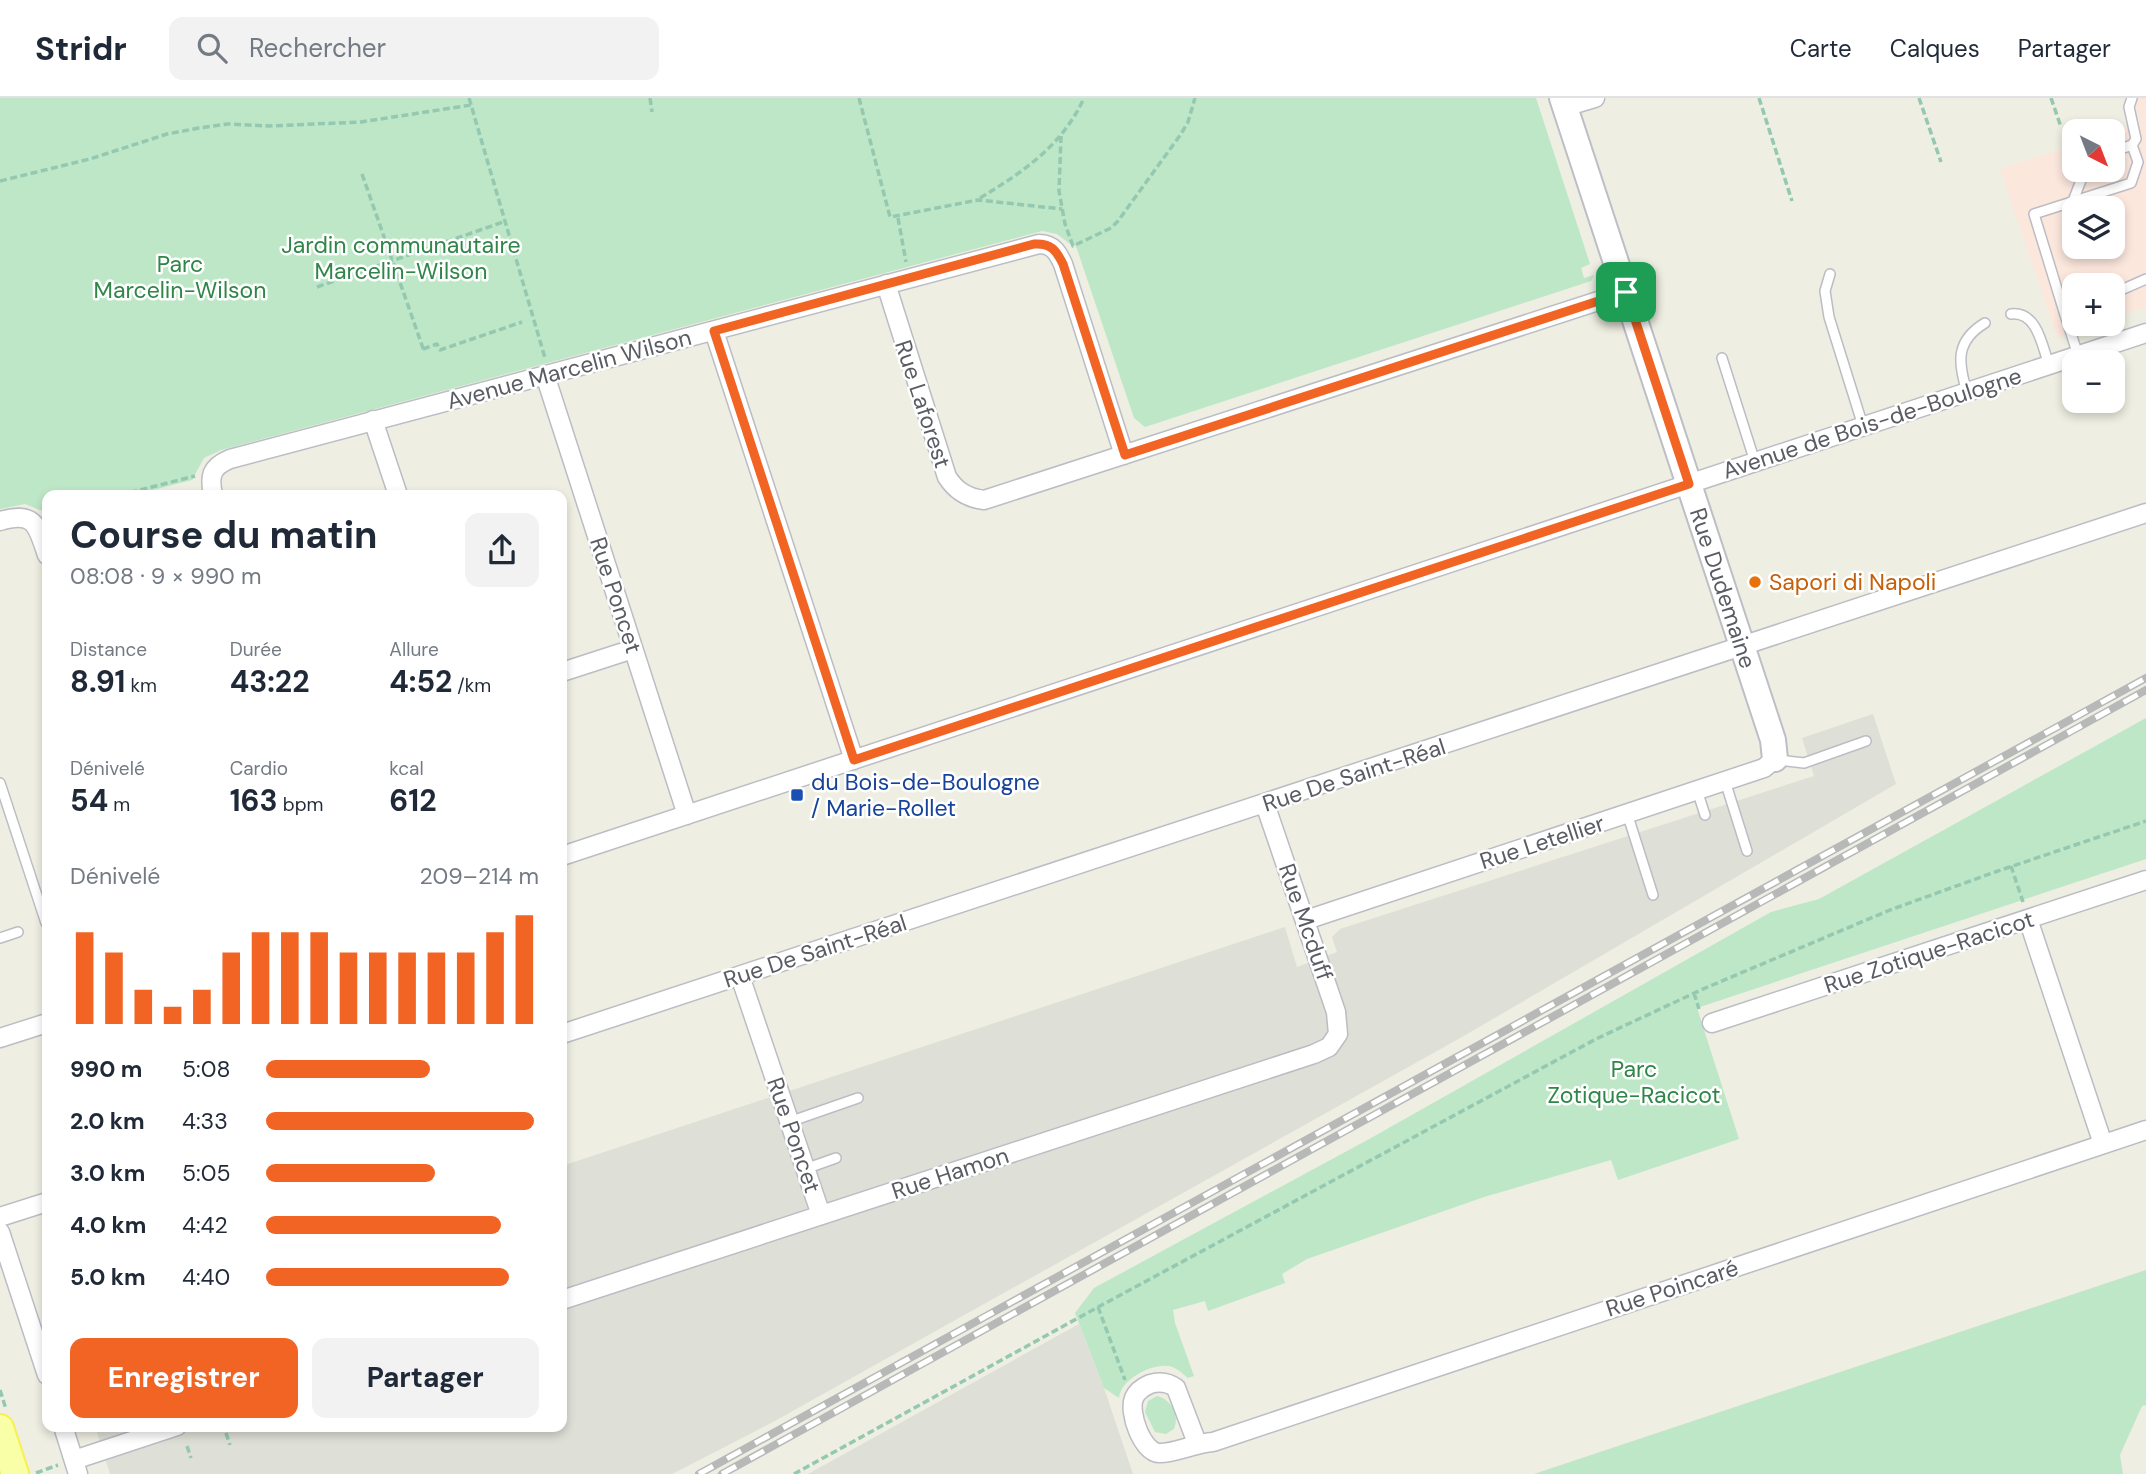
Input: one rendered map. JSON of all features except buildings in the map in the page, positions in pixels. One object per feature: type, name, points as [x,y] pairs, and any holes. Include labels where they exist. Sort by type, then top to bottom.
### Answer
[{"type":"main road","points":[[0,1428],[15,1474]]},
{"type":"street","points":[[1564,103],[1595,98]]},
{"type":"street","name":"Rue Dudemaine","points":[[1564,103],[1775,746],[1775,759]]},
{"type":"street","name":"Avenue Marcelin Wilson","points":[[205,484],[215,467],[225,461],[545,369],[714,331],[1034,244],[1048,245],[1057,253],[1125,455]]},
{"type":"street","name":"Rue Laforest","points":[[886,284],[944,471],[960,492],[971,498],[990,499],[1626,292]]},
{"type":"street","points":[[714,331],[854,760]]},
{"type":"street","name":"Avenue de Bois-de-Boulogne","points":[[2093,350],[2146,333]]},
{"type":"street","name":"Avenue de Bois-de-Boulogne","points":[[567,854],[2062,361]]},
{"type":"street","name":"Rue Poncet","points":[[545,369],[687,815]]},
{"type":"street","points":[[373,420],[396,490]]},
{"type":"street","name":"Rue De Saint-Réal","points":[[567,1032],[2146,513]]},
{"type":"street","points":[[0,521],[23,517],[31,520],[42,542]]},
{"type":"street","points":[[567,670],[633,649]]},
{"type":"street","name":"Rue Letellier","points":[[1306,920],[1764,768],[1775,759]]},
{"type":"street","name":"Rue Mcduff","points":[[1265,804],[1336,1012],[1338,1029],[1335,1040]]},
{"type":"street","name":"Rue Zotique-Racicot","points":[[1712,1023],[2025,911],[2146,880]]},
{"type":"street","points":[[2025,911],[2103,1144]]},
{"type":"street","name":"Rue Poncet","points":[[740,976],[821,1215]]},
{"type":"street","points":[[0,1038],[42,1025]]},
{"type":"street","name":"Rue Hamon","points":[[567,1298],[1314,1054],[1335,1040]]},
{"type":"street","name":"Rue Poincaré","points":[[1197,1443],[1226,1437],[2146,1130]]},
{"type":"street","points":[[0,1217],[42,1204]]},
{"type":"street","points":[[0,1232],[42,1341]]},
{"type":"street","points":[[65,1432],[76,1467],[162,1432]]},
{"type":"lane","points":[[2125,147],[2132,145],[2136,139],[2129,107],[2132,98]]},
{"type":"lane","points":[[2095,196],[2131,183],[2138,162],[2132,145]]},
{"type":"lane","points":[[2062,205],[2034,214],[2062,292]]},
{"type":"lane","points":[[1830,274],[1825,291],[1829,317],[1863,426]]},
{"type":"lane","points":[[2125,288],[2146,279]]},
{"type":"lane","points":[[2011,314],[2025,315],[2033,323],[2049,365]]},
{"type":"lane","points":[[1967,392],[1960,368],[1960,355],[1968,339],[1985,323]]},
{"type":"lane","points":[[1722,359],[1755,462]]},
{"type":"lane","points":[[1775,759],[1804,763],[1866,741]]},
{"type":"lane","points":[[1725,781],[1747,850]]},
{"type":"lane","points":[[0,783],[42,911]]},
{"type":"lane","points":[[1697,790],[1706,815]]},
{"type":"lane","points":[[1627,813],[1653,895]]},
{"type":"lane","points":[[0,938],[18,932]]},
{"type":"lane","points":[[789,1122],[858,1098]]},
{"type":"lane","points":[[805,1169],[836,1158]]},
{"type":"path","points":[[469,98],[545,369]]},
{"type":"path","points":[[650,98],[652,112]]},
{"type":"path","points":[[859,98],[888,215],[892,218],[978,200],[1062,209]]},
{"type":"path","points":[[978,200],[1022,173],[1061,136],[1084,98]]},
{"type":"path","points":[[1061,136],[1059,174],[1062,209],[1073,246],[1111,228],[1129,209],[1181,134],[1188,122],[1195,98]]},
{"type":"path","points":[[1759,98],[1792,201]]},
{"type":"path","points":[[1919,98],[1941,162]]},
{"type":"path","points":[[2051,98],[2061,127]]},
{"type":"path","points":[[0,181],[90,159],[167,134],[199,128],[228,124],[270,126],[361,122],[471,105]]},
{"type":"path","points":[[362,174],[393,261],[398,283],[424,350],[438,344],[440,350],[522,322]]},
{"type":"path","points":[[898,217],[906,267]]},
{"type":"path","points":[[317,287],[504,222]]},
{"type":"path","points":[[159,490],[205,484]]},
{"type":"path","points":[[794,1474],[1565,1055],[1694,993],[1882,914],[2011,866],[2146,821]]},
{"type":"path","points":[[2011,866],[2025,911]]},
{"type":"path","points":[[1694,993],[1699,1009]]},
{"type":"path","points":[[1098,1307],[1126,1384]]},
{"type":"path","points":[[226,1433],[230,1445]]},
{"type":"path","points":[[187,1446],[191,1458]]},
{"type":"path","points":[[32,1474],[56,1466]]},
{"type":"shaded area","points":[[2132,98],[2146,98],[2146,307],[2125,314],[2125,273],[2062,273],[2063,336],[2057,338],[2000,169],[2062,149],[2062,182],[2125,182],[2125,127],[2140,122]]},
{"type":"shaded area","points":[[1873,714],[1896,784],[1462,1037],[773,1422],[672,1474],[110,1474],[97,1432],[567,1432],[567,1164],[1285,927],[1297,967],[1337,952],[1332,937],[1340,929],[1814,776],[1802,738]]},
{"type":"shaded area","points":[[1079,1324],[1133,1474],[808,1474]]},
{"type":"green space","name":"Parc Marcelin-Wilson","points":[[0,98],[1536,98],[1590,264],[1581,268],[1584,278],[1594,275],[1591,281],[1145,427],[1134,418],[1077,249],[1073,242],[1070,244],[1057,234],[1042,231],[221,450],[204,458],[192,480],[153,490],[42,490],[42,511],[25,504],[0,509]]},
{"type":"green space","name":"Parc Zotique-Racicot","points":[[2146,718],[2146,859],[1697,1008],[1739,1139],[1618,1180],[1611,1160],[1484,1197],[1307,1259],[1282,1274],[1285,1283],[1208,1311],[1205,1301],[1173,1310],[1194,1376],[1188,1378],[1168,1366],[1153,1367],[1131,1379],[1119,1398],[1104,1388],[1075,1313],[1094,1288],[1371,1138],[1771,912],[1819,899]]},
{"type":"green space","points":[[2146,1270],[2146,1405],[2142,1406],[2120,1455],[2123,1474],[1534,1474]]},
{"type":"green space","points":[[1157,1396],[1166,1400],[1175,1413],[1174,1429],[1166,1434],[1155,1432],[1145,1412],[1148,1401]]},
{"type":"railway","points":[[699,1474],[2146,678]]},
{"type":"railway","points":[[722,1474],[2146,690]]},
{"type":"place","name":"Sapori di Napoli","points":[[1755,582]]},
{"type":"place","name":"du Bois-de-Boulogne / Marie-Rollet","points":[[797,795]]},
{"type":"route","points":[[1034,244],[1048,245],[1055,250],[1063,264],[1125,455],[1626,292],[1689,484],[854,760],[714,331],[1034,244]]},
{"type":"park label","name":"Jardin communautaire Marcelin-Wilson","points":[[401,258]]}]
